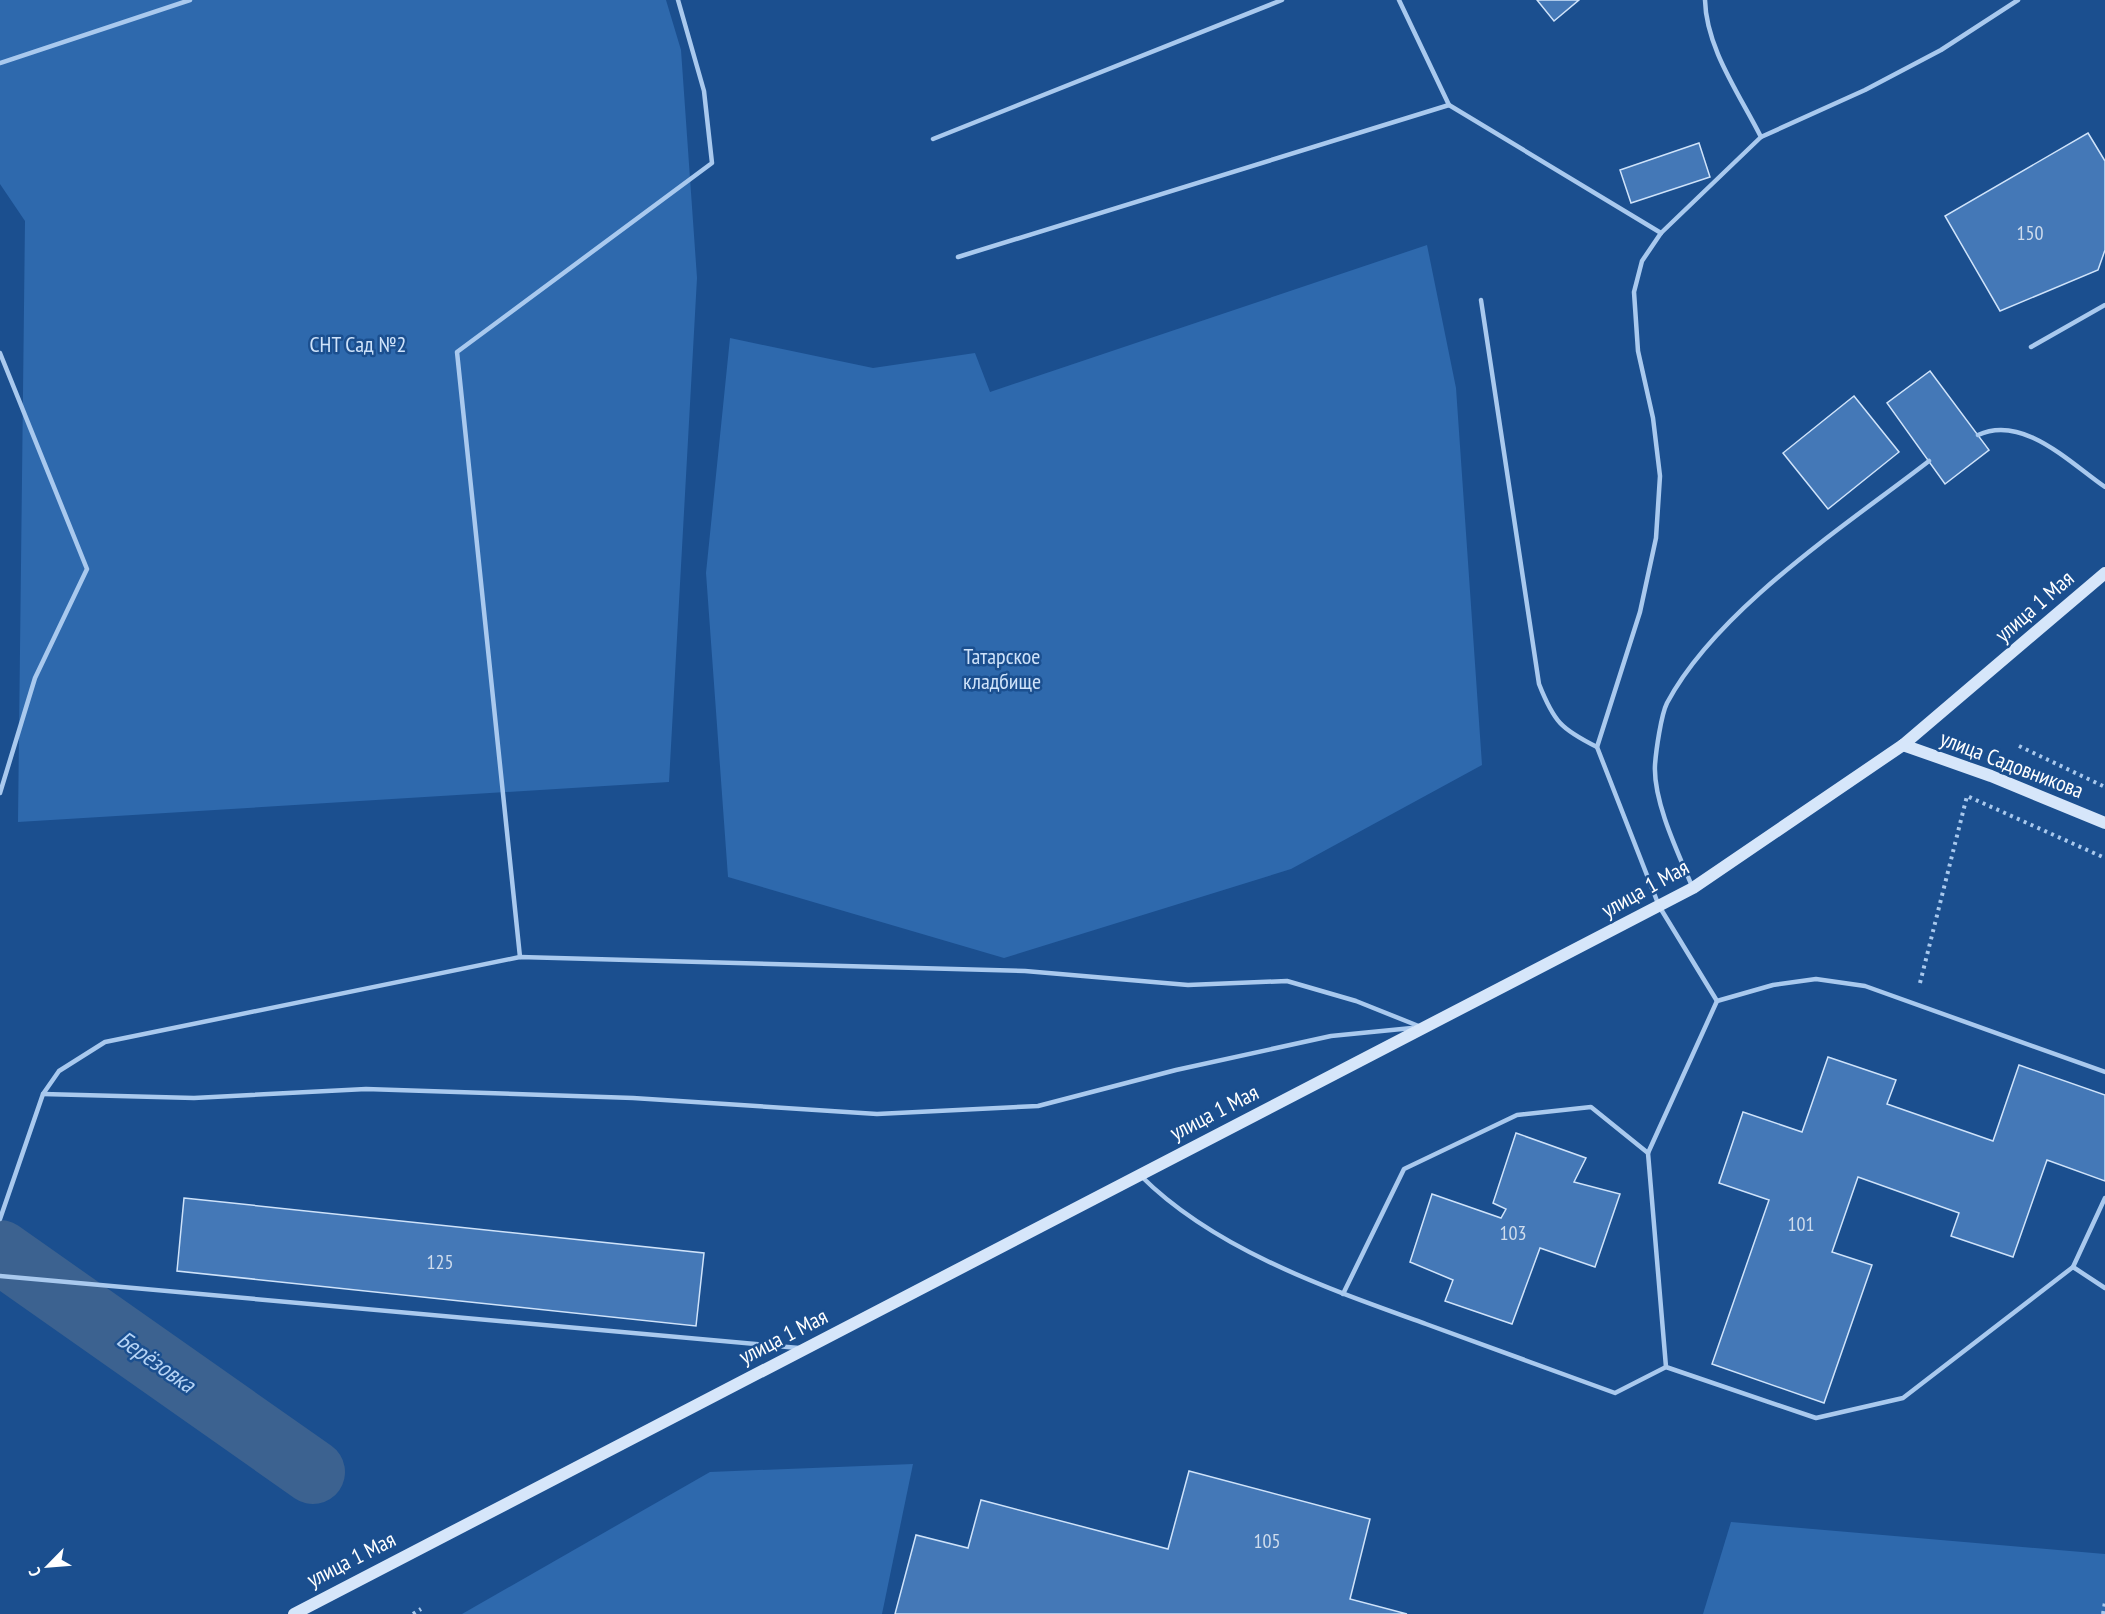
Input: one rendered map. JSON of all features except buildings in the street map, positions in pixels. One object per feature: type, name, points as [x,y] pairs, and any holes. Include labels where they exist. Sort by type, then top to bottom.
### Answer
[{"type":"main road","name":"улица 1 Мая","points":[[294,1614],[1421,1027],[1693,888],[1903,746],[2105,573]]},
{"type":"main road","name":"улица Садовникова","points":[[1903,746],[1990,776],[2105,823]]},
{"type":"lane","points":[[0,63],[190,0]]},
{"type":"lane","points":[[520,957],[457,352],[712,163],[704,91],[678,0]]},
{"type":"lane","points":[[933,138],[1282,0]]},
{"type":"lane","points":[[1399,0],[1449,105],[1661,233]]},
{"type":"lane","points":[[1705,0],[1714,44],[1761,137]]},
{"type":"lane","points":[[1717,1001],[1659,906],[1597,747],[1640,612],[1656,538],[1660,476],[1653,417],[1638,351],[1634,292],[1642,261],[1661,233],[1761,137],[1941,50],[2018,0]]},
{"type":"lane","points":[[958,257],[1449,105]]},
{"type":"lane","points":[[1481,300],[1539,684],[1550,713],[1568,732],[1597,747]]},
{"type":"lane","points":[[2031,347],[2105,305]]},
{"type":"lane","points":[[0,353],[87,569],[35,678],[0,792]]},
{"type":"lane","points":[[1978,435],[2008,428],[2028,433],[2105,487]]},
{"type":"lane","points":[[1693,888],[1665,824],[1655,767],[1666,705],[1700,653],[1772,583],[1929,461]]},
{"type":"lane","points":[[0,1219],[33,1115],[43,1094],[59,1071],[105,1042],[520,957],[1025,971],[1188,985],[1287,981],[1356,1001],[1421,1027]]},
{"type":"lane","points":[[1666,1367],[1648,1153],[1717,1001],[1773,985],[1816,979],[1865,986],[2105,1072]]},
{"type":"lane","points":[[43,1094],[194,1098],[366,1089],[633,1098],[878,1114],[1038,1106],[1176,1070],[1331,1036],[1421,1027]]},
{"type":"lane","points":[[1343,1294],[1404,1169],[1517,1115],[1592,1107],[1648,1153]]},
{"type":"lane","points":[[1140,1174],[1165,1199],[1230,1242],[1343,1294],[1615,1393],[1666,1367],[1816,1418],[1903,1398],[2073,1267],[2105,1198]]},
{"type":"lane","points":[[2073,1267],[2105,1288]]},
{"type":"lane","points":[[0,1275],[805,1349]]},
{"type":"path","points":[[2019,746],[2105,787]]},
{"type":"path","points":[[1915,1004],[1967,796],[2105,858]]},
{"type":"path","points":[[2103,1614],[2105,1602]]},
{"type":"path","points":[[413,1614],[421,1610]]},
{"type":"green space","name":"СНТ Сад №2","points":[[0,0],[666,0],[681,50],[697,278],[669,782],[18,822],[25,221],[0,184]]},
{"type":"green space","name":"Татарское кладбище","points":[[1427,245],[1456,388],[1482,765],[1291,869],[1004,958],[728,877],[706,573],[730,338],[873,368],[975,353],[990,392]]},
{"type":"green space","points":[[913,1464],[882,1614],[462,1614],[710,1472]]},
{"type":"green space","points":[[1731,1522],[2105,1554],[2105,1614],[1703,1614]]},
{"type":"waterway","name":"Берёзовка","points":[[0,1252],[313,1472]]}]
